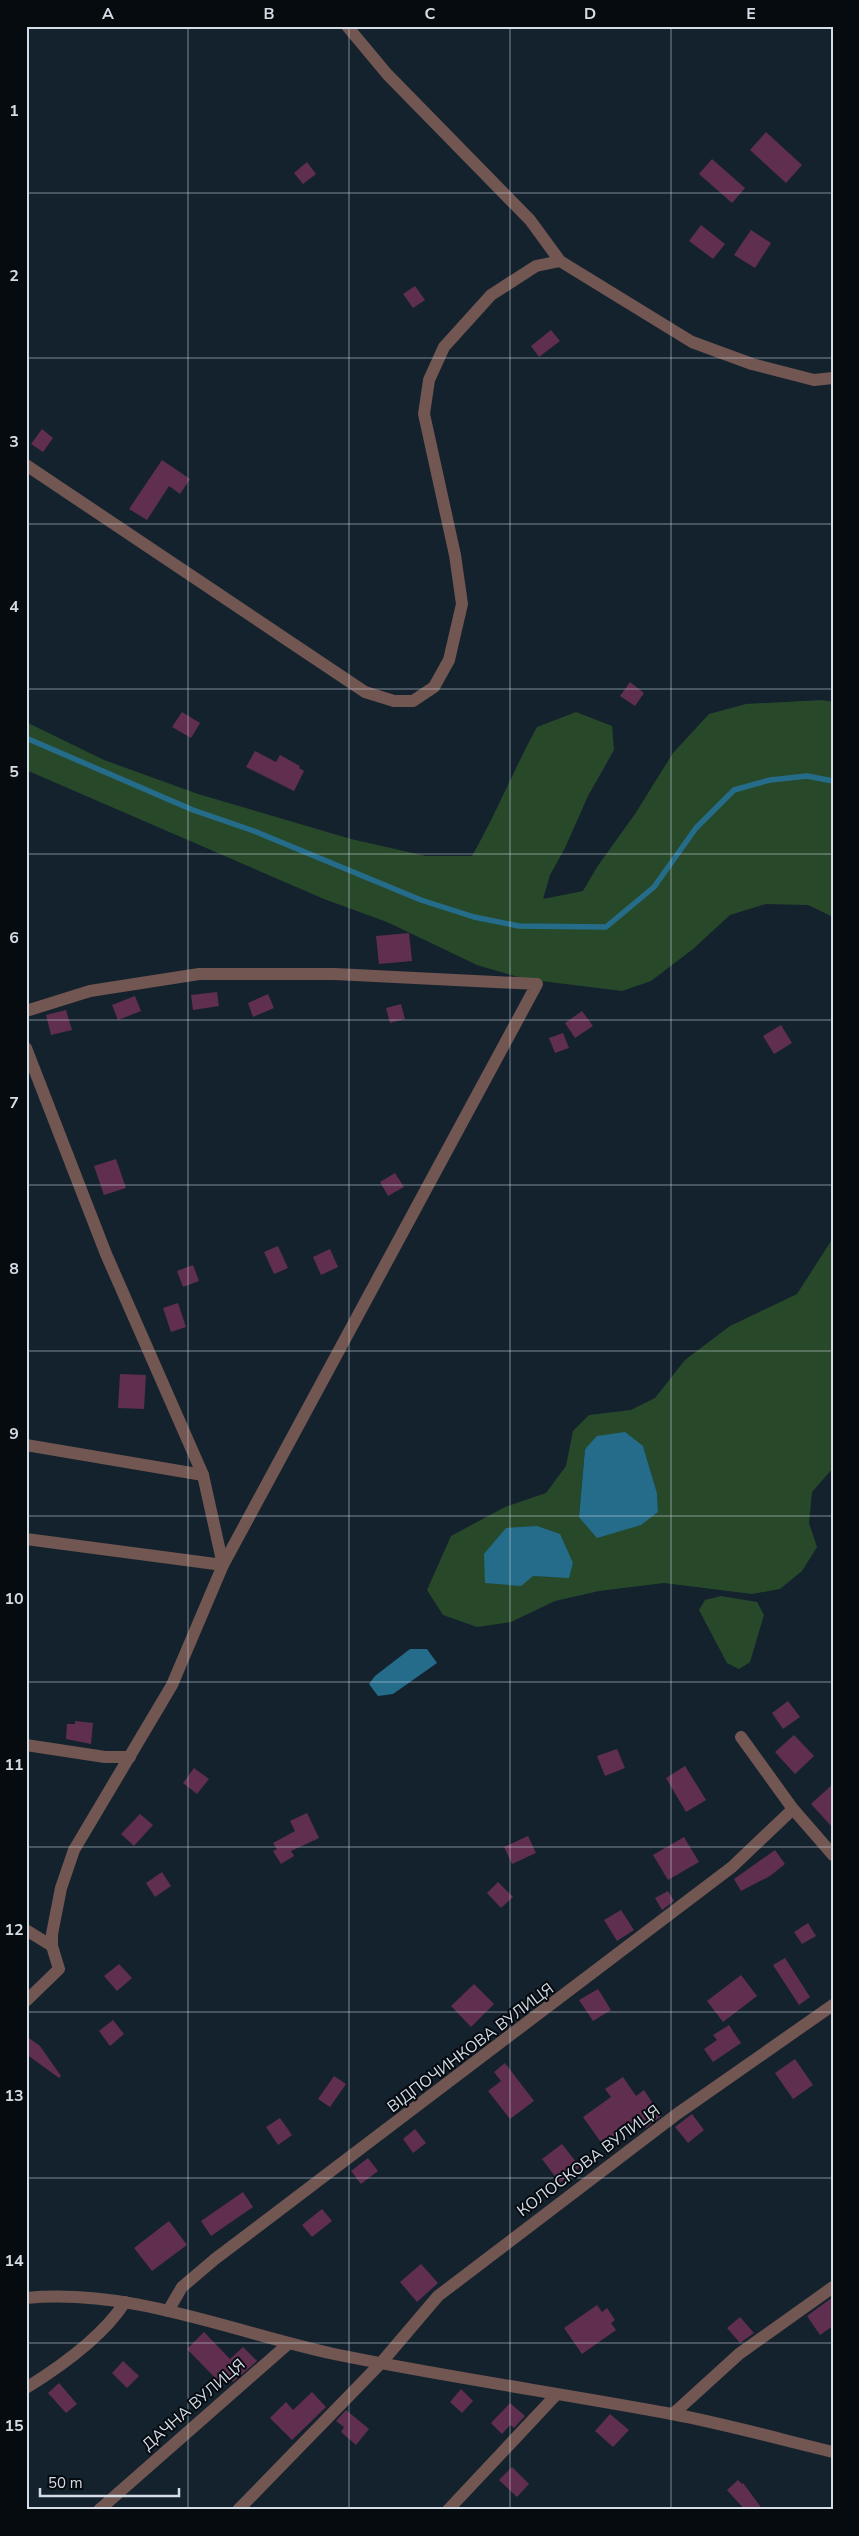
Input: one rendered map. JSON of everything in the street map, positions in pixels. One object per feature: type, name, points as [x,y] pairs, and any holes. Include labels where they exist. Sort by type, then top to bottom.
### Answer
[{"type":"street","points":[[347,26],[387,74],[530,220],[560,261],[692,342],[752,364],[796,376],[814,380],[833,378]]},
{"type":"street","points":[[26,465],[365,692],[394,701],[413,701],[434,687],[449,660],[462,604],[454,554],[424,414],[429,380],[444,347],[491,296],[536,266],[560,261]]},
{"type":"street","points":[[26,1011],[90,991],[199,974],[335,974],[537,984],[223,1565],[172,1685],[74,1850],[61,1888],[52,1946],[59,1969],[26,2000]]},
{"type":"street","points":[[26,1048],[106,1254],[203,1475],[223,1565]]},
{"type":"street","points":[[26,1445],[203,1475]]},
{"type":"street","points":[[26,1540],[223,1565]]},
{"type":"street","points":[[741,1736],[793,1809],[833,1855]]},
{"type":"street","points":[[26,1745],[105,1756],[130,1757]]},
{"type":"street","name":"ВІДПОЧИНКОВА ВУЛИЦЯ","points":[[168,2310],[182,2287],[215,2259],[732,1867],[793,1809]]},
{"type":"street","points":[[26,1930],[52,1946]]},
{"type":"street","name":"КОЛОСКОВА ВУЛИЦЯ","points":[[238,2510],[381,2363],[438,2296],[677,2114],[833,2005]]},
{"type":"street","points":[[673,2414],[739,2354],[833,2287]]},
{"type":"street","points":[[26,2298],[77,2296],[168,2310],[288,2344],[556,2395],[673,2414],[833,2452]]},
{"type":"street","points":[[26,2388],[53,2372],[109,2322],[125,2302]]},
{"type":"street","name":"ДАЧНА ВУЛИЦЯ","points":[[99,2510],[288,2344]]},
{"type":"street","points":[[448,2510],[556,2395]]},
{"type":"green space","points":[[822,700],[833,702],[833,917],[808,905],[766,904],[730,915],[693,949],[651,981],[622,991],[525,979],[477,965],[387,922],[324,899],[26,770],[26,722],[104,760],[198,794],[351,839],[426,856],[472,856],[537,727],[576,712],[612,726],[614,750],[588,796],[565,848],[550,875],[543,899],[583,891],[673,753],[709,714],[746,704]]},
{"type":"green space","points":[[833,1238],[833,1468],[812,1492],[809,1523],[817,1547],[802,1571],[780,1589],[752,1594],[664,1583],[599,1591],[555,1601],[511,1622],[477,1627],[443,1615],[427,1590],[451,1536],[505,1507],[546,1493],[566,1466],[573,1431],[589,1415],[631,1410],[655,1398],[685,1360],[730,1326],[797,1294]],"holes":[[[643,1446],[657,1493],[658,1512],[579,1517],[585,1448]],[[573,1563],[569,1577],[533,1576]]]},
{"type":"green space","points":[[721,1596],[757,1602],[764,1615],[750,1662],[739,1669],[727,1663],[699,1610],[705,1600]]},
{"type":"water","points":[[625,1432],[643,1446],[657,1493],[658,1512],[641,1525],[597,1538],[579,1517],[585,1449],[597,1436]]},
{"type":"water","points":[[537,1526],[560,1534],[573,1563],[569,1578],[533,1576],[521,1586],[485,1583],[484,1554],[506,1528]]},
{"type":"water","points":[[410,1649],[427,1649],[437,1663],[393,1694],[378,1696],[369,1684],[375,1676]]},
{"type":"building","points":[[766,132],[802,165],[786,183],[750,150]]},
{"type":"building","points":[[712,159],[745,188],[732,203],[699,174]]},
{"type":"building","points":[[307,162],[316,174],[303,184],[294,173]]},
{"type":"building","points":[[701,225],[725,244],[713,259],[689,241]]},
{"type":"building","points":[[751,230],[771,243],[755,268],[734,255]]},
{"type":"building","points":[[415,286],[425,300],[413,308],[403,294]]},
{"type":"building","points":[[551,330],[560,341],[539,357],[531,346]]},
{"type":"building","points":[[42,429],[53,438],[43,452],[31,444]]},
{"type":"building","points":[[162,460],[190,479],[180,494],[169,486],[147,520],[129,509]]},
{"type":"building","points":[[630,682],[644,693],[635,706],[620,696]]},
{"type":"building","points":[[182,712],[200,723],[191,738],[172,727]]},
{"type":"building","points":[[255,751],[276,762],[280,755],[300,766],[299,768],[304,771],[294,791],[246,767]]},
{"type":"building","points":[[409,933],[412,961],[379,964],[376,936]]},
{"type":"building","points":[[217,992],[219,1006],[193,1010],[191,995]]},
{"type":"building","points":[[268,994],[274,1008],[253,1017],[248,1003]]},
{"type":"building","points":[[135,996],[141,1011],[118,1020],[112,1005]]},
{"type":"building","points":[[401,1004],[405,1019],[390,1023],[386,1008]]},
{"type":"building","points":[[66,1010],[72,1030],[51,1035],[46,1015]]},
{"type":"building","points":[[582,1011],[593,1026],[575,1038],[565,1023]]},
{"type":"building","points":[[781,1025],[792,1043],[774,1054],[763,1036]]},
{"type":"building","points":[[563,1033],[569,1048],[555,1053],[549,1038]]},
{"type":"building","points":[[116,1159],[126,1188],[104,1195],[94,1166]]},
{"type":"building","points":[[395,1173],[404,1187],[388,1196],[380,1182]]},
{"type":"building","points":[[278,1246],[288,1268],[274,1274],[264,1252]]},
{"type":"building","points":[[330,1249],[338,1267],[321,1275],[313,1257]]},
{"type":"building","points":[[193,1265],[199,1281],[183,1287],[177,1271]]},
{"type":"building","points":[[178,1303],[186,1327],[171,1332],[163,1308]]},
{"type":"building","points":[[120,1374],[146,1375],[144,1409],[118,1408]]},
{"type":"building","points":[[788,1701],[800,1717],[783,1729],[772,1713]]},
{"type":"building","points":[[75,1721],[93,1723],[91,1744],[66,1739],[67,1724],[75,1724]]},
{"type":"building","points":[[794,1735],[814,1756],[795,1774],[775,1752]]},
{"type":"building","points":[[617,1749],[625,1768],[605,1776],[597,1756]]},
{"type":"building","points":[[685,1766],[706,1800],[686,1812],[666,1778]]},
{"type":"building","points":[[194,1768],[209,1779],[197,1794],[183,1783]]},
{"type":"building","points":[[833,1784],[833,1828],[811,1804]]},
{"type":"building","points":[[307,1813],[319,1838],[291,1851],[294,1856],[281,1864],[273,1851],[277,1849],[273,1843],[295,1831],[290,1821]]},
{"type":"building","points":[[140,1814],[153,1825],[134,1846],[121,1834]]},
{"type":"building","points":[[528,1836],[536,1853],[512,1864],[504,1847]]},
{"type":"building","points":[[684,1837],[699,1862],[668,1880],[653,1855]]},
{"type":"building","points":[[775,1850],[785,1864],[770,1876],[741,1891],[734,1879]]},
{"type":"building","points":[[162,1872],[171,1886],[155,1897],[146,1883]]},
{"type":"building","points":[[498,1882],[513,1897],[501,1908],[487,1893]]},
{"type":"building","points":[[668,1891],[674,1901],[662,1910],[655,1898]]},
{"type":"building","points":[[621,1910],[634,1930],[617,1941],[604,1920]]},
{"type":"building","points":[[808,1923],[816,1936],[802,1944],[794,1932]]},
{"type":"building","points":[[785,1958],[810,1997],[799,2005],[773,1965]]},
{"type":"building","points":[[119,1964],[132,1978],[117,1991],[104,1976]]},
{"type":"building","points":[[741,1975],[757,1996],[723,2022],[707,2001]]},
{"type":"building","points":[[474,1984],[494,2004],[471,2027],[451,2006]]},
{"type":"building","points":[[598,1989],[611,2010],[593,2021],[579,2000]]},
{"type":"building","points":[[113,2020],[124,2034],[110,2046],[99,2031]]},
{"type":"building","points":[[729,2025],[741,2043],[713,2062],[704,2049],[717,2040],[713,2035]]},
{"type":"building","points":[[26,2036],[40,2046],[61,2076],[59,2078],[26,2054]]},
{"type":"building","points":[[795,2059],[813,2085],[793,2099],[775,2073]]},
{"type":"building","points":[[505,2063],[534,2101],[510,2119],[488,2091],[501,2081],[494,2072]]},
{"type":"building","points":[[334,2076],[346,2084],[330,2107],[318,2099]]},
{"type":"building","points":[[623,2077],[636,2096],[644,2090],[661,2116],[646,2128],[639,2118],[602,2144],[583,2117],[611,2097],[605,2089]]},
{"type":"building","points":[[692,2114],[704,2130],[688,2143],[675,2127]]},
{"type":"building","points":[[280,2118],[292,2135],[278,2145],[266,2127]]},
{"type":"building","points":[[415,2129],[426,2143],[413,2153],[403,2139]]},
{"type":"building","points":[[562,2144],[580,2167],[560,2183],[542,2159]]},
{"type":"building","points":[[368,2158],[378,2171],[361,2184],[351,2171]]},
{"type":"building","points":[[243,2192],[253,2207],[211,2236],[201,2221]]},
{"type":"building","points":[[322,2209],[332,2221],[312,2237],[302,2225]]},
{"type":"building","points":[[169,2221],[187,2245],[152,2271],[134,2248]]},
{"type":"building","points":[[421,2264],[438,2283],[417,2302],[400,2282]]},
{"type":"building","points":[[833,2297],[833,2326],[820,2335],[807,2316]]},
{"type":"building","points":[[597,2305],[602,2312],[607,2308],[615,2320],[611,2323],[616,2330],[582,2354],[564,2328]]},
{"type":"building","points":[[740,2317],[754,2333],[740,2343],[727,2328]]},
{"type":"building","points":[[204,2332],[230,2359],[243,2347],[257,2361],[233,2382],[229,2377],[221,2384],[187,2349]]},
{"type":"building","points":[[123,2361],[139,2376],[127,2388],[112,2373]]},
{"type":"building","points":[[59,2383],[77,2404],[66,2413],[48,2393]]},
{"type":"building","points":[[461,2389],[473,2401],[462,2413],[450,2402]]},
{"type":"building","points":[[312,2392],[326,2407],[292,2440],[270,2418],[286,2402],[293,2410]]},
{"type":"building","points":[[510,2403],[525,2416],[514,2428],[510,2425],[502,2434],[491,2423]]},
{"type":"building","points":[[346,2410],[369,2429],[356,2445],[341,2432],[344,2427],[336,2421]]},
{"type":"building","points":[[610,2414],[629,2430],[613,2447],[595,2431]]},
{"type":"building","points":[[512,2467],[529,2484],[517,2497],[499,2480]]},
{"type":"building","points":[[738,2480],[743,2483],[763,2510],[745,2510],[727,2490]]},
{"type":"waterway","points":[[26,738],[193,810],[254,831],[421,900],[474,917],[519,926],[606,927],[654,887],[696,828],[734,790],[770,780],[807,776],[833,781]]}]
